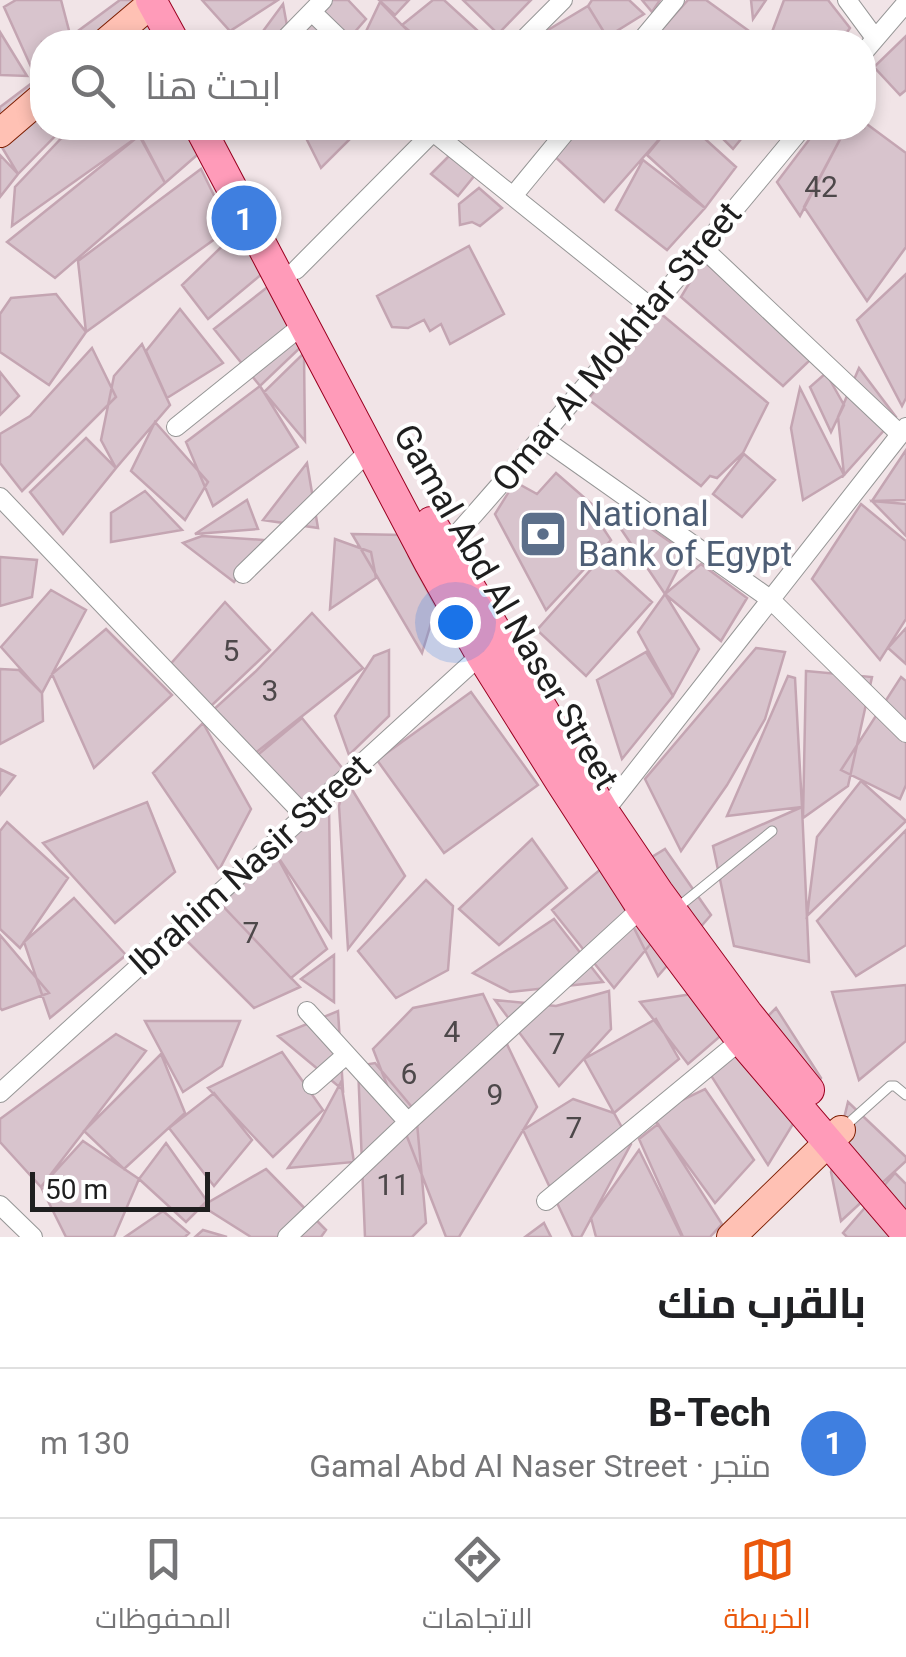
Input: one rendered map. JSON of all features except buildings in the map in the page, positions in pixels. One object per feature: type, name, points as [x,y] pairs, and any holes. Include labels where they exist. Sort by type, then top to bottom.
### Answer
[{"type":"main road","points":[[144,4],[151,30]]},
{"type":"main road","points":[[144,4],[165,30]]},
{"type":"main road","name":"Gamal Abd Al Naser Street","points":[[206,140],[370,449],[491,646],[658,904],[747,1012],[906,1233]]},
{"type":"main road","name":"Gamal Abd Al Naser Street","points":[[226,140],[296,270],[438,556]]},
{"type":"main road","name":"Gamal Abd Al Naser Street","points":[[491,646],[604,812],[741,1040],[834,1136],[906,1202]]},
{"type":"street","points":[[533,30],[563,0]]},
{"type":"street","points":[[650,30],[674,0]]},
{"type":"street","points":[[847,0],[862,30]]},
{"type":"street","points":[[876,37],[906,3]]},
{"type":"street","points":[[118,30],[144,4]]},
{"type":"street","points":[[294,30],[317,6],[334,30]]},
{"type":"street","points":[[0,133],[30,107]]},
{"type":"street","points":[[296,270],[422,140]]},
{"type":"street","points":[[446,140],[653,309]]},
{"type":"street","points":[[513,196],[559,140]]},
{"type":"street","name":"Omar Al Mokhtar Street","points":[[438,556],[653,309],[792,140]]},
{"type":"street","points":[[604,812],[903,431],[702,248]]},
{"type":"street","points":[[176,427],[304,324]]},
{"type":"street","points":[[542,438],[770,599],[906,733]]},
{"type":"street","points":[[243,574],[370,449]]},
{"type":"street","points":[[0,497],[304,815]]},
{"type":"street","name":"Ibrahim Nasir Street","points":[[0,1092],[491,646]]},
{"type":"street","points":[[287,1237],[408,1122],[658,904]]},
{"type":"street","points":[[307,1012],[408,1122]]},
{"type":"street","points":[[546,1201],[741,1040]]},
{"type":"street","points":[[312,1085],[346,1055]]},
{"type":"street","points":[[730,1237],[834,1136]]},
{"type":"street","points":[[0,1205],[33,1237]]},
{"type":"lane","points":[[658,904],[772,831]]},
{"type":"lane","points":[[834,1136],[890,1086],[906,1095]]},
{"type":"place","name":"B-Tech","points":[[244,218]]},
{"type":"place","name":"National Bank of Egypt","points":[[543,534]]}]
